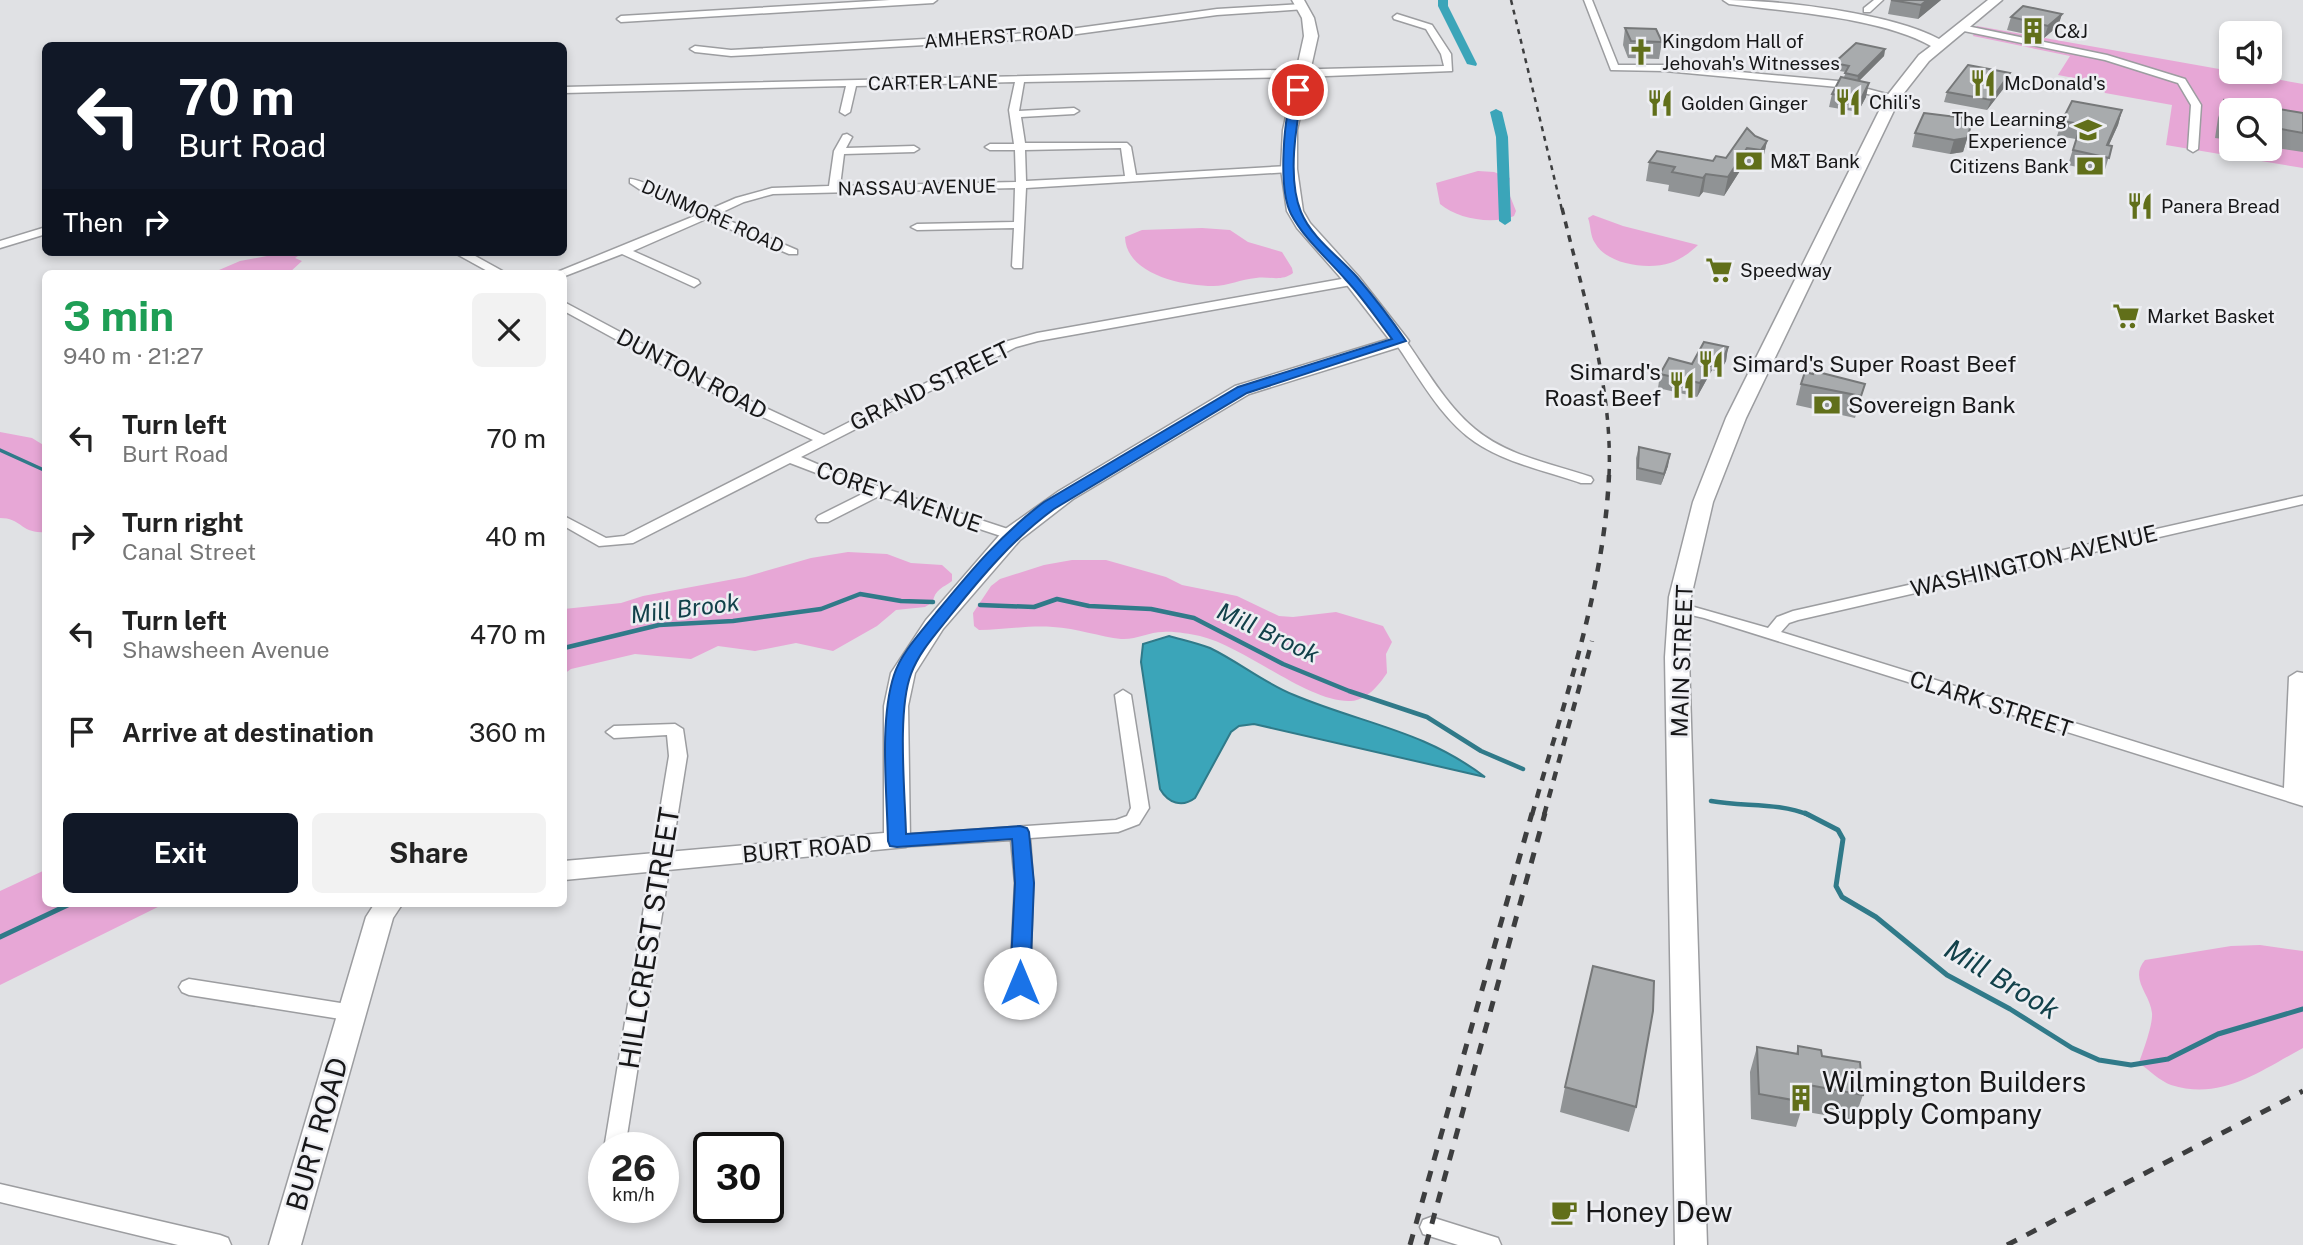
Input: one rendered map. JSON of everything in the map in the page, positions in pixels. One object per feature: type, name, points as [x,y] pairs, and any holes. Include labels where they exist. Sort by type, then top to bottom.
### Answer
[{"type":"main road","points":[[1729,0],[1932,33],[1962,28]]},
{"type":"main road","name":"MAIN STREET","points":[[1691,1245],[1678,742],[1680,608],[1697,520],[1736,418],[1897,91],[1919,64],[1996,0]]},
{"type":"main road","points":[[897,841],[896,706],[903,673],[934,625],[986,562],[1012,536],[1066,495],[1236,393],[1400,341],[1353,281],[1298,218],[1291,196],[1289,169],[1292,120],[1311,36],[1300,4]]},
{"type":"main road","points":[[1805,13],[1940,45]]},
{"type":"main road","points":[[1893,27],[1928,38],[1940,45]]},
{"type":"main road","name":"BURT ROAD","points":[[567,871],[897,841]]},
{"type":"main road","name":"BURT ROAD","points":[[285,1245],[380,917],[386,907]]},
{"type":"street","points":[[621,19],[933,0]]},
{"type":"street","points":[[1588,0],[1614,68],[1681,69],[1897,91]]},
{"type":"street","points":[[1867,9],[1879,0]]},
{"type":"street","name":"AMHERST ROAD","points":[[695,49],[731,52],[1040,35],[1300,4]]},
{"type":"street","name":"CARTER LANE","points":[[567,90],[1449,69],[1446,54],[1428,26],[1397,17]]},
{"type":"street","points":[[1962,28],[2107,58],[2182,81],[2196,105],[2193,149]]},
{"type":"street","points":[[1018,266],[1021,185],[1014,114],[1020,80]]},
{"type":"street","points":[[845,112],[852,83]]},
{"type":"street","points":[[1014,114],[1074,111]]},
{"type":"street","points":[[834,188],[839,151],[847,136]]},
{"type":"street","points":[[990,146],[1123,145],[1126,146],[1131,177]]},
{"type":"street","points":[[839,151],[914,149]]},
{"type":"street","name":"NASSAU AVENUE","points":[[567,271],[761,193],[834,188],[1021,185],[1289,169]]},
{"type":"street","name":"DUNMORE ROAD","points":[[634,181],[646,189],[793,252]]},
{"type":"street","points":[[917,227],[1018,225]]},
{"type":"street","points":[[0,245],[42,231]]},
{"type":"street","points":[[622,250],[694,283]]},
{"type":"street","points":[[467,256],[494,270]]},
{"type":"street","name":"GRAND STREET","points":[[567,522],[597,541],[612,544],[628,540],[822,439],[1018,342],[1353,281]]},
{"type":"street","name":"DUNTON ROAD","points":[[567,308],[737,400],[822,439]]},
{"type":"street","points":[[1400,341],[1462,423],[1478,438],[1500,450],[1586,480]]},
{"type":"street","name":"COREY AVENUE","points":[[788,457],[878,491],[1012,536]]},
{"type":"street","points":[[823,519],[878,491]]},
{"type":"street","name":"WASHINGTON AVENUE","points":[[1771,634],[1783,620],[1793,616],[2303,500]]},
{"type":"street","name":"CLARK STREET","points":[[1680,608],[2298,798]]},
{"type":"street","points":[[2297,677],[2298,798]]},
{"type":"street","name":"BURT ROAD","points":[[897,841],[1118,826],[1133,820],[1140,808],[1124,695]]},
{"type":"street","name":"HILLCREST STREET","points":[[614,732],[675,729],[678,756],[617,1132]]},
{"type":"street","points":[[1020,832],[1024,883],[1020,983]]},
{"type":"street","points":[[188,987],[353,1013]]},
{"type":"street","points":[[0,1193],[220,1245]]},
{"type":"street","points":[[1431,1227],[1490,1245]]},
{"type":"shaded area","points":[[1977,26],[2219,69],[2219,84],[2282,84],[2282,80],[2303,84],[2303,168],[2261,161],[2282,161],[2282,98],[2219,98],[2219,154],[2166,145],[2172,105],[2105,93],[2100,83],[2058,75],[2070,56],[1973,36]]},
{"type":"shaded area","points":[[1478,171],[1494,172],[1510,178],[1508,191],[1516,211],[1514,216],[1496,220],[1476,219],[1465,217],[1440,204],[1436,183]]},
{"type":"shaded area","points":[[1593,215],[1623,226],[1698,245],[1678,260],[1661,265],[1640,266],[1618,261],[1601,250],[1593,240],[1588,218]]},
{"type":"shaded area","points":[[1142,230],[1230,230],[1248,242],[1282,252],[1293,273],[1284,277],[1250,279],[1219,286],[1186,284],[1145,269],[1128,250],[1125,237]]},
{"type":"shaded area","points":[[267,256],[298,256],[295,258],[302,261],[292,270],[219,270],[240,261]]},
{"type":"shaded area","points":[[0,432],[32,438],[42,444],[42,532],[31,531],[13,520],[0,518]]},
{"type":"shaded area","points":[[848,552],[887,554],[911,563],[942,565],[952,574],[952,581],[937,592],[933,602],[925,607],[896,610],[877,626],[833,651],[796,643],[755,651],[718,646],[691,659],[635,654],[567,672],[567,609],[621,603],[643,596],[745,577],[811,558]]},
{"type":"shaded area","points":[[1072,560],[1106,560],[1166,577],[1182,585],[1237,596],[1279,616],[1336,612],[1383,626],[1392,642],[1386,654],[1387,673],[1367,695],[1351,701],[1316,693],[1237,651],[1200,636],[1167,632],[1121,639],[1062,628],[979,630],[974,626],[973,613],[991,586],[1000,579],[1044,565]]},
{"type":"shaded area","points":[[42,871],[42,907],[158,907],[0,985],[0,891]]},
{"type":"shaded area","points":[[2260,945],[2303,951],[2303,1048],[2240,1081],[2207,1089],[2171,1085],[2139,1063],[2152,1018],[2139,973],[2145,960],[2231,946]]},
{"type":"water","points":[[1169,636],[1210,648],[1294,695],[1439,748],[1485,777],[1254,724],[1239,726],[1231,732],[1195,798],[1185,803],[1171,801],[1160,789],[1141,662],[1143,644]]},
{"type":"building","points":[[1891,0],[1927,0],[1921,5]]},
{"type":"building","points":[[2023,6],[2062,14],[2048,26],[2011,17]]},
{"type":"building","points":[[1625,28],[1656,29],[1662,42],[1631,41]]},
{"type":"building","points":[[1856,43],[1885,49],[1858,76],[1845,73],[1849,66],[1834,63]]},
{"type":"building","points":[[1968,65],[2010,73],[1991,100],[1947,92]]},
{"type":"building","points":[[1841,77],[1869,83],[1861,99],[1832,94]]},
{"type":"building","points":[[2072,101],[2122,110],[2107,145],[2112,146],[2109,158],[2073,150],[2081,124],[2062,121]]},
{"type":"building","points":[[2282,110],[2303,113],[2303,133],[2282,129]]},
{"type":"building","points":[[1924,113],[1973,119],[1967,138],[1954,140],[1915,133]]},
{"type":"building","points":[[1747,128],[1755,136],[1767,141],[1761,150],[1747,148],[1728,177],[1706,174],[1703,178],[1672,172],[1675,167],[1649,162],[1657,151],[1713,161],[1716,156],[1726,158]]},
{"type":"building","points":[[1704,342],[1728,347],[1723,359],[1715,357],[1700,383],[1660,374],[1669,358],[1692,364]]},
{"type":"building","points":[[1814,371],[1865,384],[1861,396],[1801,384],[1805,372],[1813,374]]},
{"type":"building","points":[[1639,447],[1670,454],[1664,474],[1638,468]]},
{"type":"building","points":[[1593,966],[1654,981],[1653,1011],[1636,1107],[1565,1087]]},
{"type":"building","points":[[1798,1046],[1821,1050],[1822,1056],[1860,1062],[1863,1095],[1803,1084],[1804,1102],[1759,1094],[1757,1047],[1798,1054]]},
{"type":"waterway","points":[[1443,0],[1443,6],[1472,64]]},
{"type":"waterway","points":[[1496,112],[1502,137],[1505,221]]},
{"type":"waterway","points":[[0,450],[42,469]]},
{"type":"waterway","name":"Mill Brook","points":[[567,647],[659,625],[733,621],[821,609],[860,594],[901,601],[933,602]]},
{"type":"waterway","name":"Mill Brook","points":[[980,605],[1034,607],[1057,599],[1089,606],[1151,609],[1194,618],[1283,664],[1349,691],[1427,717],[1481,751],[1523,769]]},
{"type":"waterway","name":"Mill Brook","points":[[1711,801],[1773,806],[1809,815]]},
{"type":"waterway","name":"Mill Brook","points":[[1805,813],[1809,815]]},
{"type":"waterway","name":"Mill Brook","points":[[1809,815],[1838,830],[1843,839],[1836,886],[1842,897],[1876,917],[1947,975],[2010,1009],[2072,1048],[2099,1060],[2131,1065],[2168,1059],[2218,1034],[2303,1009]]},
{"type":"waterway","name":"Mill Brook","points":[[0,937],[64,907]]},
{"type":"railway","points":[[1511,0],[1562,210]]},
{"type":"railway","points":[[1562,208],[1601,374],[1609,442],[1609,475]]},
{"type":"railway","points":[[1532,815],[1591,604],[1606,518],[1609,475]]},
{"type":"railway","points":[[1544,815],[1592,641]]},
{"type":"railway","points":[[1410,1245],[1532,813]]},
{"type":"railway","points":[[1426,1245],[1545,813]]},
{"type":"railway","points":[[2007,1245],[2303,1091]]},
{"type":"place","name":"C&J","points":[[2033,31]]},
{"type":"place","name":"Kingdom Hall of Jehovah's Witnesses","points":[[1641,52]]},
{"type":"place","name":"McDonald's","points":[[1983,83]]},
{"type":"place","name":"Chili's","points":[[1848,102]]},
{"type":"place","name":"Golden Ginger","points":[[1660,103]]},
{"type":"place","name":"The Learning Experience","points":[[2088,130]]},
{"type":"place","name":"M&T Bank","points":[[1749,161]]},
{"type":"place","name":"Citizens Bank","points":[[2090,166]]},
{"type":"place","name":"Panera Bread","points":[[2140,206]]},
{"type":"place","name":"Speedway","points":[[1719,270]]},
{"type":"place","name":"Market Basket","points":[[2126,316]]},
{"type":"place","name":"Simard's Super Roast Beef","points":[[1711,364]]},
{"type":"place","name":"Simard's Roast Beef","points":[[1682,385]]},
{"type":"place","name":"Sovereign Bank","points":[[1827,405]]},
{"type":"place","name":"Wilmington Builders Supply Company","points":[[1801,1098]]},
{"type":"place","name":"Honey Dew","points":[[1564,1212]]},
{"type":"route","points":[[1020,983],[1024,883],[1020,832],[897,841],[895,726],[898,688],[903,673],[921,642],[986,562],[1023,525],[1049,506],[1242,390],[1400,341],[1353,281],[1303,225],[1295,211],[1289,169],[1290,130],[1298,90]]}]
